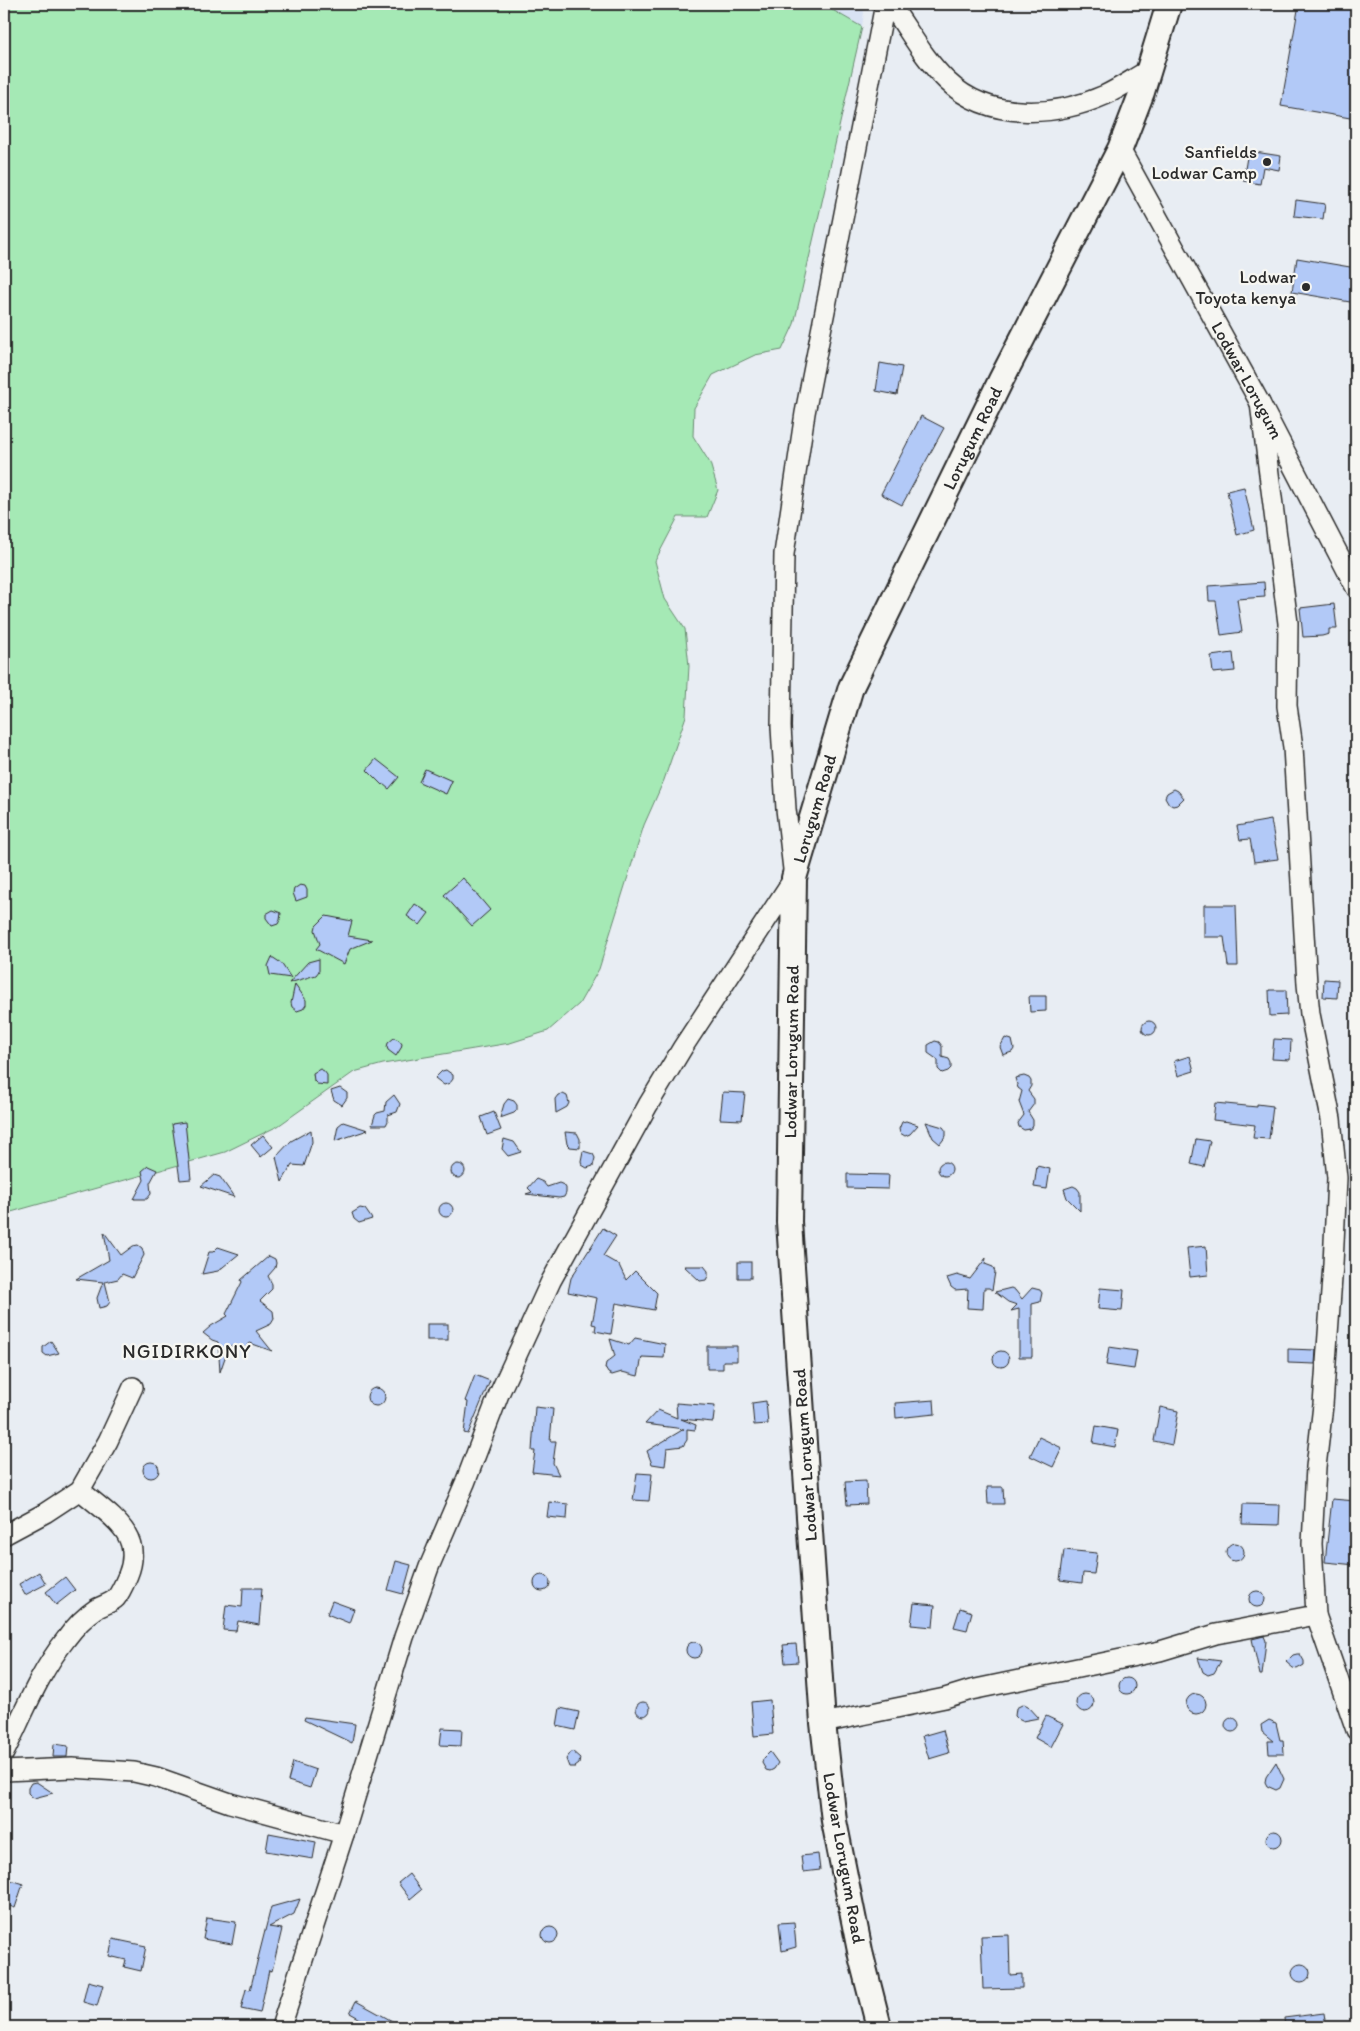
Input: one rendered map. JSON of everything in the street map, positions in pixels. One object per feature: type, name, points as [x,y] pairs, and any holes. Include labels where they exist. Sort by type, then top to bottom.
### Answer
[{"type":"main road","name":"Lorugum Road","points":[[794,878],[851,687],[1001,380],[1120,149],[1149,70],[1170,4]]},
{"type":"main road","name":"Lodwar Lorugum Road","points":[[794,878],[789,1222],[823,1724],[834,1821],[879,2027]]},
{"type":"street","points":[[281,2027],[344,1834],[404,1637],[428,1567],[465,1483],[499,1394],[551,1281],[648,1105],[683,1047],[794,878],[786,810],[781,727],[784,554],[805,413],[885,4]]},
{"type":"street","points":[[890,4],[908,28],[919,49],[948,82],[975,102],[1002,109],[1030,112],[1071,107],[1106,94],[1149,70]]},
{"type":"street","name":"Lodwar Lorugum","points":[[1120,149],[1260,403],[1356,588]]},
{"type":"street","points":[[1260,403],[1288,623],[1288,706],[1293,747],[1306,984],[1331,1120],[1337,1178],[1333,1264],[1323,1405],[1316,1467],[1312,1544],[1316,1615],[1356,1730]]},
{"type":"street","points":[[4,1535],[46,1513],[80,1490],[108,1441],[133,1387]]},
{"type":"street","points":[[4,1753],[50,1662],[66,1638],[82,1620],[116,1598],[132,1563],[131,1541],[126,1531],[80,1490]]},
{"type":"street","points":[[823,1724],[1160,1650],[1216,1634],[1316,1615]]},
{"type":"street","points":[[4,1771],[72,1768],[134,1772],[156,1777],[230,1803],[344,1834]]},
{"type":"shaded area","points":[[822,4],[865,4],[862,27],[843,16]]},
{"type":"green space","points":[[4,4],[822,4],[862,27],[794,324],[782,350],[755,355],[713,375],[694,408],[693,436],[710,463],[718,490],[707,517],[678,517],[655,561],[665,599],[685,629],[689,666],[686,716],[664,780],[644,825],[599,969],[579,1004],[548,1031],[510,1043],[383,1064],[354,1072],[278,1126],[225,1152],[4,1214]]},
{"type":"building","points":[[1299,4],[1356,4],[1356,119],[1281,106]]},
{"type":"building","points":[[1248,151],[1281,156],[1279,170],[1263,167],[1260,184],[1243,181]]},
{"type":"building","points":[[1296,200],[1325,204],[1323,219],[1294,216]]},
{"type":"building","points":[[1297,258],[1356,268],[1356,303],[1292,292]]},
{"type":"building","points":[[880,363],[902,367],[897,395],[876,391]]},
{"type":"building","points":[[921,416],[944,428],[902,505],[881,494]]},
{"type":"building","points":[[1244,487],[1254,530],[1237,535],[1227,491]]},
{"type":"building","points":[[1264,582],[1265,597],[1237,599],[1242,632],[1221,635],[1216,601],[1209,601],[1208,586]]},
{"type":"building","points":[[1334,604],[1337,629],[1329,629],[1329,634],[1322,636],[1303,637],[1300,608]]},
{"type":"building","points":[[1233,653],[1235,671],[1213,673],[1211,656]]},
{"type":"building","points":[[376,759],[399,777],[389,789],[382,785],[367,770]]},
{"type":"building","points":[[425,769],[452,781],[446,794],[419,782]]},
{"type":"building","points":[[1174,789],[1184,798],[1177,805],[1173,806],[1169,804],[1165,797],[1167,793]]},
{"type":"building","points":[[1271,820],[1278,859],[1254,862],[1250,839],[1240,840],[1237,826]]},
{"type":"building","points":[[463,878],[490,910],[472,926],[444,895]]},
{"type":"building","points":[[300,885],[305,886],[307,897],[296,901],[293,893],[294,889]]},
{"type":"building","points":[[415,904],[429,913],[420,925],[407,916]]},
{"type":"building","points":[[1204,905],[1236,905],[1238,966],[1228,966],[1224,937],[1204,937]]},
{"type":"building","points":[[273,910],[281,913],[278,924],[272,926],[266,918],[266,914]]},
{"type":"building","points":[[326,916],[352,921],[348,936],[372,940],[350,949],[344,964],[316,949],[320,944],[315,930],[316,926]]},
{"type":"building","points":[[272,957],[281,963],[291,978],[270,975],[268,966]]},
{"type":"building","points":[[319,959],[319,971],[316,975],[289,983],[308,962]]},
{"type":"building","points":[[1324,979],[1338,980],[1337,998],[1323,997]]},
{"type":"building","points":[[295,984],[306,1000],[306,1005],[303,1009],[297,1011],[292,1007],[291,1003]]},
{"type":"building","points":[[1269,990],[1286,990],[1287,1015],[1270,1016]]},
{"type":"building","points":[[1029,996],[1046,996],[1046,1011],[1030,1012]]},
{"type":"building","points":[[1146,1021],[1152,1021],[1156,1028],[1152,1035],[1146,1035],[1142,1031],[1142,1025]]},
{"type":"building","points":[[394,1038],[402,1044],[396,1056],[387,1047],[388,1043]]},
{"type":"building","points":[[1005,1038],[1012,1040],[1014,1049],[1012,1052],[1003,1055],[1000,1047]]},
{"type":"building","points":[[1274,1039],[1291,1040],[1290,1060],[1272,1059]]},
{"type":"building","points":[[935,1041],[939,1042],[942,1046],[942,1057],[949,1059],[951,1063],[951,1068],[942,1073],[938,1069],[938,1060],[928,1053],[928,1045]]},
{"type":"building","points":[[1190,1056],[1194,1071],[1178,1076],[1174,1061]]},
{"type":"building","points":[[320,1069],[327,1075],[327,1085],[317,1084],[314,1081],[313,1073]]},
{"type":"building","points":[[446,1070],[453,1075],[453,1079],[450,1083],[444,1085],[435,1078],[442,1071]]},
{"type":"building","points":[[1024,1076],[1031,1081],[1028,1091],[1034,1099],[1034,1104],[1028,1112],[1033,1120],[1033,1125],[1030,1129],[1024,1130],[1019,1127],[1018,1123],[1024,1115],[1019,1102],[1022,1091],[1018,1088],[1015,1078]]},
{"type":"building","points":[[340,1088],[347,1093],[347,1098],[342,1105],[334,1100],[331,1091]]},
{"type":"building","points":[[723,1092],[745,1093],[742,1120],[720,1119]]},
{"type":"building","points":[[563,1094],[567,1096],[569,1103],[567,1107],[556,1113],[555,1099],[558,1095]]},
{"type":"building","points":[[394,1095],[400,1104],[397,1112],[388,1115],[386,1125],[372,1125],[375,1115],[385,1111],[386,1102]]},
{"type":"building","points":[[508,1099],[514,1101],[517,1105],[517,1110],[500,1118],[504,1104]]},
{"type":"building","points":[[1215,1103],[1257,1107],[1257,1104],[1273,1106],[1269,1139],[1253,1138],[1255,1125],[1213,1120]]},
{"type":"building","points":[[494,1112],[501,1130],[487,1135],[481,1117]]},
{"type":"building","points":[[906,1121],[918,1125],[910,1134],[905,1136],[900,1133],[899,1129],[902,1122]]},
{"type":"building","points":[[185,1122],[191,1179],[180,1180],[172,1124]]},
{"type":"building","points":[[343,1122],[368,1130],[335,1141],[338,1126]]},
{"type":"building","points":[[926,1122],[943,1127],[946,1131],[946,1136],[940,1144],[933,1138]]},
{"type":"building","points":[[311,1130],[312,1142],[304,1166],[292,1165],[282,1182],[276,1157],[291,1141]]},
{"type":"building","points":[[565,1132],[577,1133],[580,1139],[580,1148],[570,1147],[567,1144]]},
{"type":"building","points":[[263,1135],[273,1147],[261,1157],[251,1145]]},
{"type":"building","points":[[504,1139],[514,1142],[521,1152],[508,1156],[502,1149]]},
{"type":"building","points":[[1196,1139],[1210,1141],[1204,1167],[1191,1164]]},
{"type":"building","points":[[583,1151],[593,1154],[595,1158],[593,1166],[587,1168],[582,1165]]},
{"type":"building","points":[[942,1162],[948,1162],[952,1169],[948,1176],[942,1176],[938,1172],[938,1166]]},
{"type":"building","points":[[455,1164],[461,1164],[465,1171],[461,1178],[455,1178],[451,1174],[451,1168]]},
{"type":"building","points":[[148,1166],[157,1170],[150,1183],[151,1194],[147,1199],[134,1199],[144,1180],[142,1171]]},
{"type":"building","points":[[1037,1166],[1050,1169],[1047,1189],[1034,1187]]},
{"type":"building","points":[[847,1174],[889,1175],[888,1189],[847,1188]]},
{"type":"building","points":[[214,1175],[220,1177],[234,1197],[201,1186]]},
{"type":"building","points":[[536,1179],[543,1182],[547,1187],[559,1183],[564,1185],[566,1193],[564,1197],[526,1194],[532,1192],[528,1188]]},
{"type":"building","points":[[1073,1186],[1080,1192],[1080,1211],[1067,1198],[1064,1189]]},
{"type":"building","points":[[443,1203],[449,1203],[453,1210],[449,1217],[443,1217],[439,1213],[439,1207]]},
{"type":"building","points":[[360,1208],[365,1209],[372,1219],[359,1223],[354,1219],[352,1213]]},
{"type":"building","points":[[603,1228],[616,1236],[603,1256],[619,1265],[626,1280],[635,1271],[657,1293],[654,1310],[616,1303],[611,1334],[595,1331],[596,1325],[592,1324],[597,1298],[568,1292],[571,1278]]},
{"type":"building","points":[[104,1232],[121,1255],[133,1246],[138,1245],[142,1248],[144,1255],[132,1278],[122,1274],[118,1279],[105,1282],[110,1302],[107,1306],[99,1308],[97,1298],[103,1282],[76,1279],[109,1260]]},
{"type":"building","points":[[1206,1246],[1208,1275],[1190,1277],[1187,1248]]},
{"type":"building","points":[[218,1247],[239,1254],[218,1271],[202,1274],[209,1252],[213,1252]]},
{"type":"building","points":[[269,1256],[275,1259],[276,1263],[275,1268],[268,1276],[272,1289],[260,1301],[273,1311],[274,1319],[271,1324],[256,1331],[272,1351],[250,1343],[246,1348],[229,1346],[220,1372],[218,1342],[203,1333],[228,1316],[226,1314],[242,1282],[241,1280]]},
{"type":"building","points":[[986,1258],[985,1264],[993,1267],[995,1272],[992,1290],[984,1288],[983,1309],[967,1308],[968,1289],[955,1290],[951,1287],[947,1278],[957,1275],[970,1279]]},
{"type":"building","points":[[738,1262],[751,1262],[751,1278],[738,1278]]},
{"type":"building","points":[[684,1266],[704,1266],[708,1271],[706,1280],[700,1281]]},
{"type":"building","points":[[1011,1288],[1022,1299],[1032,1288],[1040,1290],[1042,1293],[1040,1302],[1032,1304],[1032,1357],[1019,1357],[1019,1309],[1011,1311],[1017,1305],[1008,1302],[995,1292]]},
{"type":"building","points":[[1100,1288],[1124,1290],[1122,1311],[1098,1309]]},
{"type":"building","points":[[427,1324],[448,1324],[448,1340],[427,1340]]},
{"type":"building","points":[[635,1338],[665,1344],[664,1358],[642,1357],[638,1376],[622,1372],[612,1375],[608,1373],[605,1368],[606,1363],[615,1356],[610,1339],[629,1345]]},
{"type":"building","points":[[51,1341],[59,1353],[47,1356],[43,1353],[43,1347]]},
{"type":"building","points":[[707,1346],[737,1346],[737,1361],[723,1361],[723,1369],[707,1369]]},
{"type":"building","points":[[1109,1347],[1137,1351],[1134,1369],[1106,1365]]},
{"type":"building","points":[[1288,1349],[1316,1350],[1315,1364],[1288,1363]]},
{"type":"building","points":[[1001,1351],[1007,1353],[1009,1359],[1007,1365],[1001,1367],[995,1365],[993,1359],[995,1353]]},
{"type":"building","points":[[475,1375],[490,1381],[468,1434],[464,1433],[468,1402],[465,1401]]},
{"type":"building","points":[[376,1388],[382,1391],[385,1397],[382,1403],[376,1406],[370,1403],[367,1397],[370,1391]]},
{"type":"building","points":[[934,1400],[935,1414],[896,1418],[895,1403]]},
{"type":"building","points":[[766,1401],[768,1424],[754,1425],[752,1403]]},
{"type":"building","points":[[676,1403],[715,1406],[713,1422],[681,1419],[696,1425],[695,1430],[687,1429],[687,1440],[683,1446],[667,1448],[665,1466],[652,1464],[647,1451],[684,1429],[645,1424],[658,1410],[677,1418]]},
{"type":"building","points":[[535,1407],[553,1409],[550,1441],[556,1441],[553,1463],[559,1475],[532,1472],[535,1451],[532,1451]]},
{"type":"building","points":[[1160,1407],[1178,1411],[1172,1445],[1154,1441]]},
{"type":"building","points":[[1096,1426],[1118,1430],[1115,1447],[1093,1443]]},
{"type":"building","points":[[1039,1437],[1062,1448],[1053,1467],[1030,1456]]},
{"type":"building","points":[[151,1462],[157,1464],[159,1470],[157,1476],[151,1478],[145,1476],[143,1470],[145,1464]]},
{"type":"building","points":[[637,1473],[652,1474],[649,1501],[633,1500]]},
{"type":"building","points":[[866,1481],[867,1504],[847,1505],[845,1482]]},
{"type":"building","points":[[987,1487],[1003,1487],[1004,1504],[988,1504]]},
{"type":"building","points":[[1332,1499],[1356,1501],[1356,1565],[1325,1562]]},
{"type":"building","points":[[549,1502],[568,1504],[567,1519],[547,1517]]},
{"type":"building","points":[[1243,1504],[1280,1505],[1279,1525],[1242,1524]]},
{"type":"building","points":[[1235,1543],[1241,1546],[1244,1552],[1241,1558],[1235,1561],[1229,1558],[1226,1552],[1229,1546]]},
{"type":"building","points":[[1064,1550],[1097,1553],[1094,1574],[1083,1573],[1082,1583],[1060,1580]]},
{"type":"building","points":[[396,1561],[411,1565],[403,1594],[388,1590]]},
{"type":"building","points":[[39,1572],[46,1584],[25,1595],[19,1584]]},
{"type":"building","points":[[542,1575],[548,1577],[550,1583],[548,1589],[542,1591],[536,1589],[534,1583],[536,1577]]},
{"type":"building","points":[[65,1577],[75,1590],[56,1605],[46,1592]]},
{"type":"building","points":[[243,1588],[262,1588],[259,1625],[238,1621],[236,1631],[223,1630],[226,1605],[242,1607]]},
{"type":"building","points":[[1257,1591],[1263,1593],[1265,1599],[1263,1605],[1257,1607],[1251,1605],[1249,1599],[1251,1593]]},
{"type":"building","points":[[332,1601],[354,1609],[349,1623],[327,1614]]},
{"type":"building","points":[[914,1603],[935,1605],[933,1627],[911,1625]]},
{"type":"building","points":[[960,1608],[972,1612],[967,1630],[954,1627]]},
{"type":"building","points":[[1264,1636],[1266,1641],[1262,1675],[1260,1675],[1252,1639]]},
{"type":"building","points":[[691,1642],[697,1642],[702,1647],[700,1656],[691,1658],[686,1653],[686,1647]]},
{"type":"building","points":[[796,1644],[798,1662],[785,1663],[783,1645]]},
{"type":"building","points":[[1300,1654],[1304,1665],[1297,1669],[1286,1662],[1293,1655]]},
{"type":"building","points":[[1198,1658],[1221,1661],[1214,1673],[1208,1675],[1203,1672]]},
{"type":"building","points":[[1127,1678],[1133,1680],[1135,1686],[1133,1692],[1127,1694],[1121,1692],[1119,1686],[1121,1680]]},
{"type":"building","points":[[1085,1694],[1091,1697],[1094,1703],[1091,1709],[1085,1712],[1079,1709],[1076,1703],[1079,1697]]},
{"type":"building","points":[[1196,1694],[1203,1697],[1206,1704],[1203,1711],[1196,1714],[1189,1711],[1186,1704],[1189,1697]]},
{"type":"building","points":[[770,1700],[773,1734],[754,1736],[751,1702]]},
{"type":"building","points":[[640,1702],[646,1702],[650,1709],[646,1716],[640,1716],[636,1712],[636,1706]]},
{"type":"building","points":[[1024,1704],[1039,1718],[1022,1721],[1018,1719],[1015,1716],[1016,1708]]},
{"type":"building","points":[[560,1708],[579,1712],[575,1730],[557,1726]]},
{"type":"building","points":[[1046,1716],[1063,1724],[1051,1747],[1035,1738]]},
{"type":"building","points":[[305,1717],[355,1724],[352,1743],[304,1720]]},
{"type":"building","points":[[1229,1718],[1235,1718],[1239,1725],[1235,1732],[1229,1732],[1225,1728],[1225,1722]]},
{"type":"building","points":[[1269,1720],[1276,1723],[1280,1740],[1283,1740],[1284,1754],[1269,1754],[1268,1741],[1273,1741],[1262,1732],[1261,1725]]},
{"type":"building","points":[[442,1728],[462,1729],[461,1746],[440,1745]]},
{"type":"building","points":[[943,1730],[949,1753],[929,1759],[922,1736]]},
{"type":"building","points":[[54,1744],[68,1746],[67,1757],[53,1757]]},
{"type":"building","points":[[572,1751],[580,1758],[579,1764],[575,1767],[569,1767],[566,1759]]},
{"type":"building","points":[[770,1752],[778,1763],[770,1771],[766,1770],[762,1763],[763,1759]]},
{"type":"building","points":[[293,1762],[316,1770],[310,1788],[288,1781]]},
{"type":"building","points":[[1276,1762],[1284,1779],[1280,1788],[1276,1790],[1267,1786],[1265,1782],[1266,1777]]},
{"type":"building","points":[[36,1782],[53,1793],[34,1798],[28,1793],[28,1788],[31,1783]]},
{"type":"building","points":[[1274,1831],[1280,1833],[1282,1839],[1280,1845],[1274,1847],[1268,1845],[1266,1839],[1268,1833]]},
{"type":"building","points":[[269,1833],[316,1842],[313,1859],[266,1851]]},
{"type":"building","points":[[818,1854],[820,1870],[803,1872],[801,1856]]},
{"type":"building","points":[[409,1874],[421,1890],[410,1899],[398,1883]]},
{"type":"building","points":[[7,1879],[23,1884],[15,1908],[4,1904],[4,1888]]},
{"type":"building","points":[[300,1899],[294,1914],[269,1927],[282,1929],[272,1971],[269,1970],[260,2013],[241,2009],[246,1989],[250,1990],[271,1907]]},
{"type":"building","points":[[207,1918],[236,1922],[232,1944],[203,1939]]},
{"type":"building","points":[[794,1922],[796,1947],[782,1951],[779,1923]]},
{"type":"building","points":[[550,1927],[556,1929],[558,1935],[556,1941],[550,1943],[544,1941],[542,1935],[544,1929]]},
{"type":"building","points":[[1009,1935],[1010,1975],[1022,1974],[1022,1988],[983,1989],[981,1936]]},
{"type":"building","points":[[113,1939],[146,1946],[141,1971],[124,1967],[126,1960],[109,1956]]},
{"type":"building","points":[[1301,1964],[1307,1967],[1310,1973],[1307,1979],[1301,1982],[1295,1979],[1292,1973],[1295,1967]]},
{"type":"building","points":[[88,1981],[103,1985],[97,2006],[83,2002]]},
{"type":"building","points":[[356,2001],[403,2027],[375,2027],[350,2013]]},
{"type":"building","points":[[1324,2013],[1326,2027],[1285,2027],[1284,2018]]},
{"type":"place","name":"Sanfields Lodwar Camp","points":[[1267,162]]},
{"type":"place","name":"Lodwar Toyota kenya","points":[[1306,287]]},
{"type":"district","name":"NGIDIRKONY","points":[[187,1351]]}]
